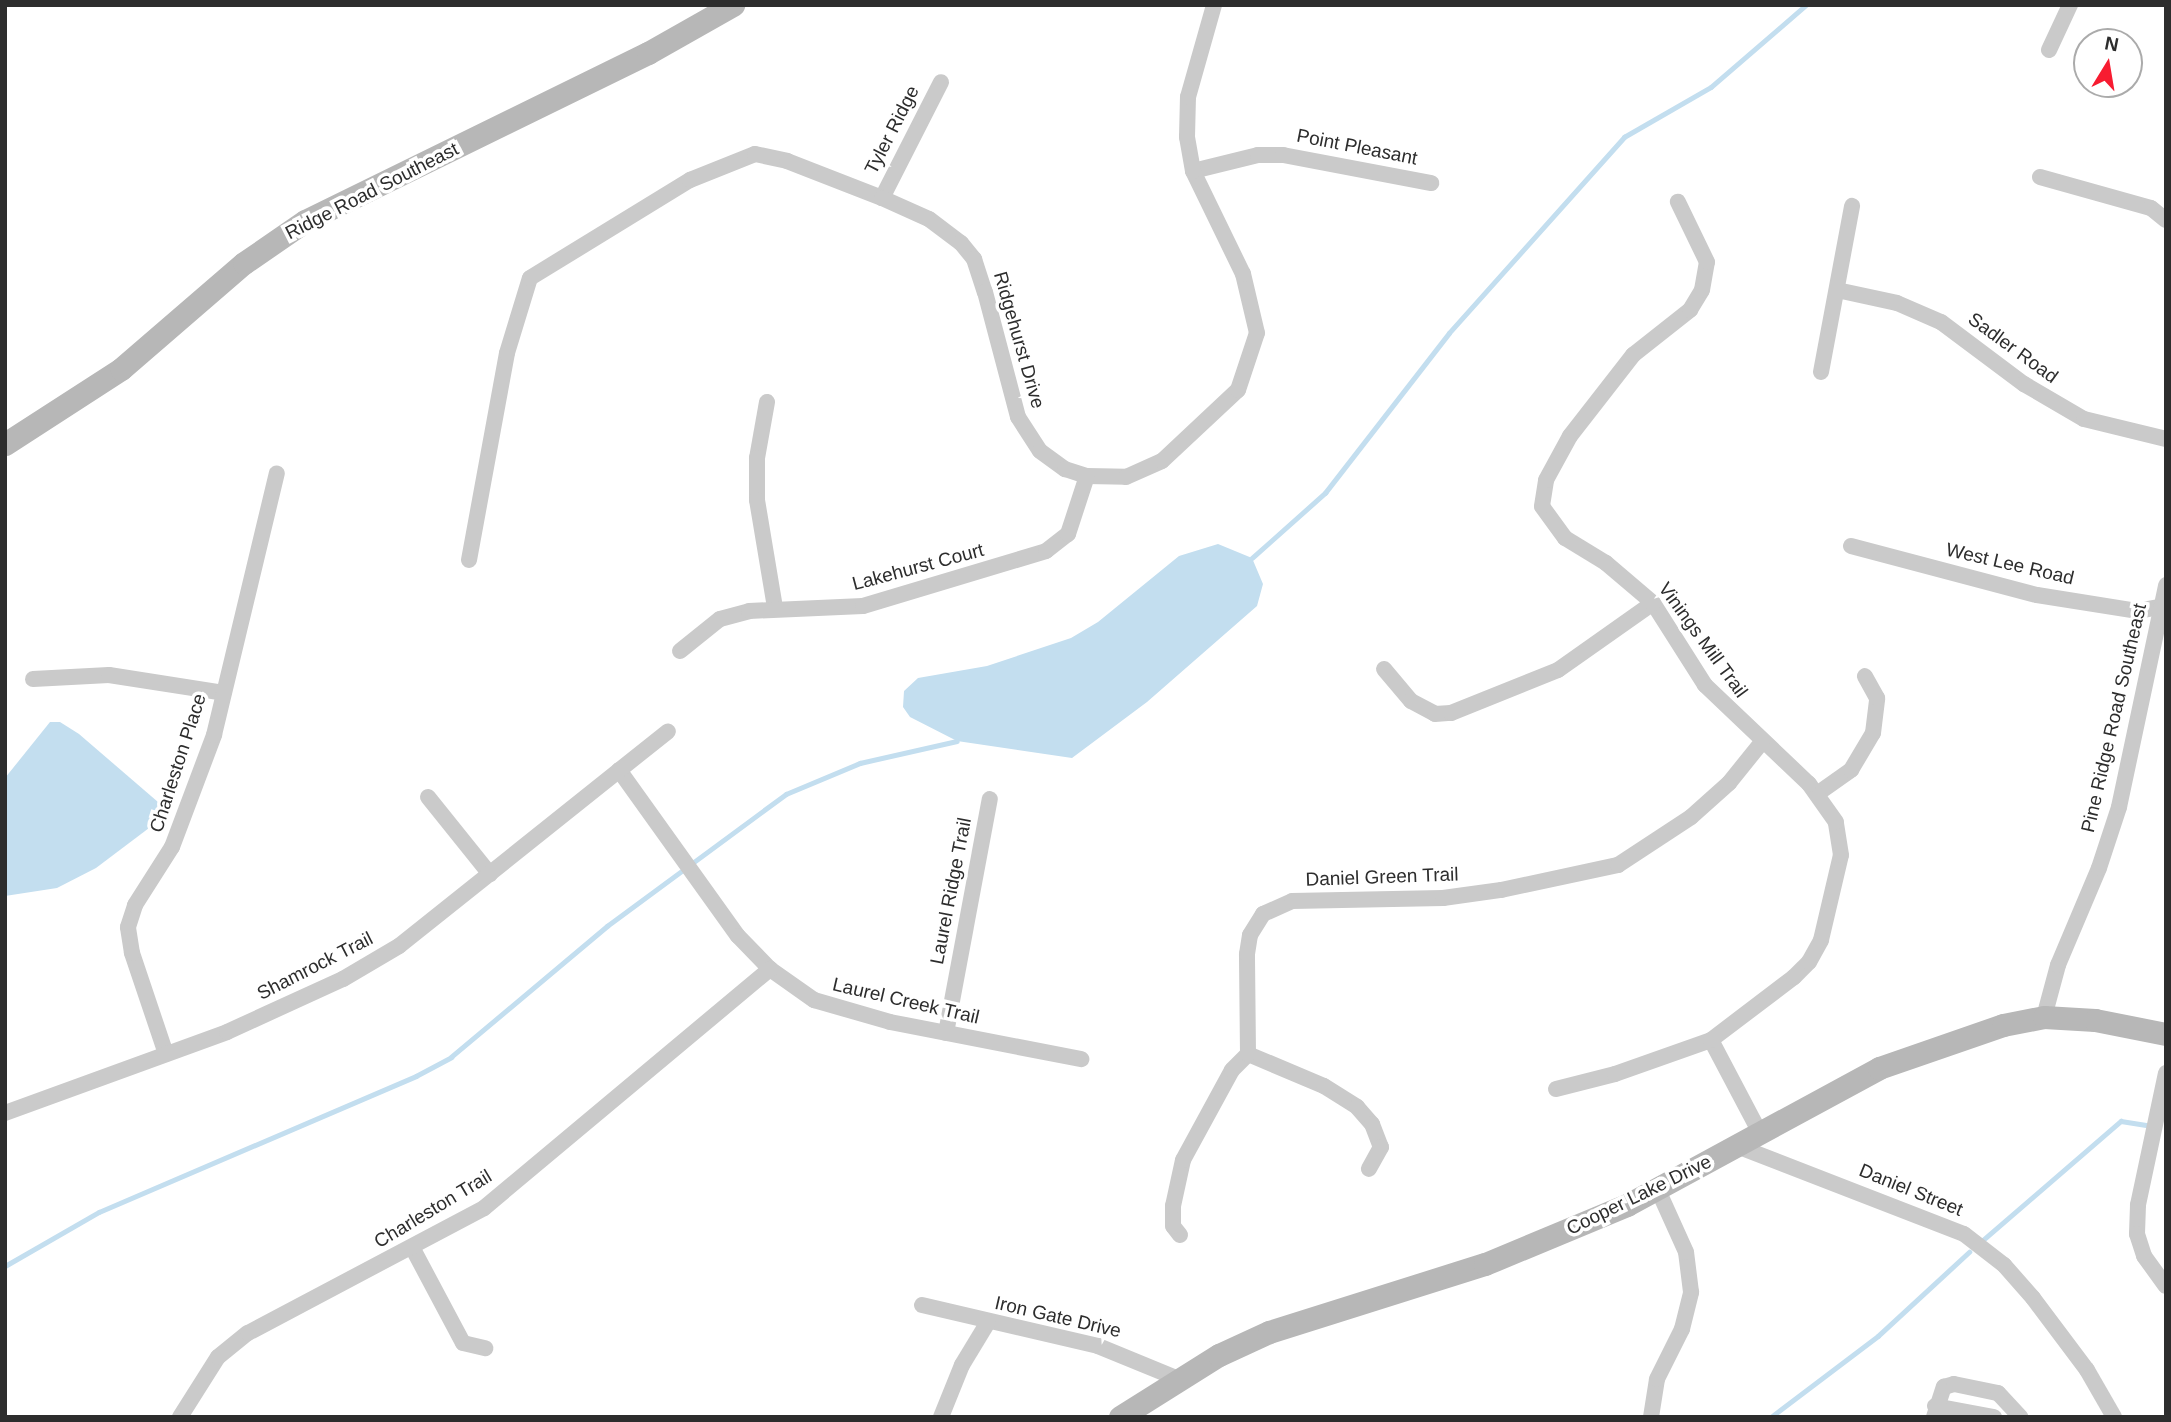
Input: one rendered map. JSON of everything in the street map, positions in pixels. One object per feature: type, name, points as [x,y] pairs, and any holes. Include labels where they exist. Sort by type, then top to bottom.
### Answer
[{"type":"street","name":"Ridge Road Southeast","points":[[5,444],[121,369],[244,263],[305,221],[648,53],[733,5]]},
{"type":"street","name":"Ridgehurst Drive","points":[[469,560],[507,353],[530,278],[690,180],[755,154],[787,161],[882,198],[946,230],[974,259],[1027,435],[1065,469],[1087,476],[1126,477],[1162,461],[1224,407],[1247,372],[1256,333],[1255,313],[1243,274],[1194,170],[1187,137],[1188,97],[1213,5]]},
{"type":"street","points":[[2049,51],[2070,5]]},
{"type":"street","name":"Tyler Ridge","points":[[882,198],[941,82]]},
{"type":"street","name":"Point Pleasant","points":[[1194,170],[1258,155],[1283,155],[1431,183]]},
{"type":"street","points":[[2040,177],[2151,208],[2166,220]]},
{"type":"street","name":"Vinings Mill Trail","points":[[1556,1089],[1615,1074],[1711,1040],[1794,977],[1809,962],[1821,940],[1842,855],[1836,822],[1817,794],[1705,685],[1653,603],[1606,563],[1565,537],[1547,517],[1542,496],[1559,456],[1603,392],[1633,355],[1690,310],[1702,290],[1707,262],[1678,202]]},
{"type":"street","points":[[1821,372],[1852,206]]},
{"type":"street","name":"Sadler Road","points":[[1837,290],[1897,303],[1941,322],[2024,384],[2084,419],[2166,439]]},
{"type":"street","points":[[767,402],[757,458],[757,500],[775,607]]},
{"type":"street","name":"Charleston Place","points":[[166,1054],[132,953],[128,927],[135,905],[173,847],[214,735],[278,473]]},
{"type":"street","name":"Lakehurst Court","points":[[680,650],[720,620],[775,607],[863,606],[1046,551],[1068,534],[1087,476]]},
{"type":"street","name":"West Lee Road","points":[[1851,546],[2037,595],[2137,611],[2164,607]]},
{"type":"street","name":"Pine Ridge Road Southeast","points":[[2044,1017],[2058,965],[2099,868],[2119,807],[2164,607],[2166,585]]},
{"type":"street","points":[[1384,669],[1411,701],[1435,714],[1451,713],[1558,670],[1653,603]]},
{"type":"street","points":[[33,679],[109,675],[224,693]]},
{"type":"street","points":[[1817,794],[1851,770],[1873,733],[1877,698],[1865,676]]},
{"type":"street","name":"Shamrock Trail","points":[[5,1113],[227,1032],[343,979],[399,946],[668,731]]},
{"type":"street","name":"Daniel Green Trail","points":[[1248,1054],[1247,954],[1250,935],[1263,914],[1292,901],[1443,898],[1501,890],[1618,865],[1691,817],[1729,783],[1762,742]]},
{"type":"street","name":"Laurel Creek Trail","points":[[619,770],[738,936],[770,970],[814,1000],[946,1033],[1081,1059]]},
{"type":"street","points":[[428,797],[490,874]]},
{"type":"street","name":"Laurel Ridge Trail","points":[[946,1033],[990,799]]},
{"type":"street","name":"Charleston Trail","points":[[180,1417],[218,1357],[248,1333],[413,1250],[484,1208],[543,1163],[770,970]]},
{"type":"street","name":"Cooper Lake Drive","points":[[1120,1417],[1269,1332],[1485,1264],[1658,1191],[1759,1131],[1879,1068],[2003,1025],[2044,1017],[2095,1020],[2166,1034]]},
{"type":"street","points":[[1711,1040],[1759,1131]]},
{"type":"street","points":[[1180,1235],[1173,1226],[1173,1206],[1183,1160],[1232,1070],[1248,1054],[1324,1086],[1357,1107],[1372,1124],[1381,1147],[1369,1169]]},
{"type":"street","points":[[2166,1073],[2138,1205],[2137,1234],[2144,1256],[2166,1286]]},
{"type":"street","name":"Daniel Street","points":[[1737,1146],[1964,1234],[2004,1265],[2033,1298],[2087,1370],[2114,1417]]},
{"type":"street","points":[[1651,1417],[1657,1379],[1682,1329],[1691,1292],[1686,1252],[1658,1191]]},
{"type":"street","points":[[413,1250],[463,1343],[485,1348]]},
{"type":"street","name":"Iron Gate Drive","points":[[922,1305],[1118,1352],[1181,1380]]},
{"type":"street","points":[[941,1417],[962,1365],[989,1322]]},
{"type":"street","points":[[1994,1417],[1935,1411],[1944,1387],[1979,1387],[1998,1393],[2020,1417]]},
{"type":"water","points":[[1218,544],[1252,558],[1263,584],[1257,606],[1147,702],[1072,758],[957,741],[910,717],[903,707],[904,691],[918,678],[987,666],[1071,638],[1098,622],[1179,556]]},
{"type":"water","points":[[50,722],[60,722],[79,734],[158,802],[161,812],[157,822],[96,868],[57,888],[5,896],[5,778]]},
{"type":"waterway","points":[[1252,558],[1325,493],[1449,333],[1624,137],[1711,87],[1806,5]]},
{"type":"waterway","points":[[5,1266],[99,1212],[416,1076],[451,1057],[607,926],[786,794],[860,763],[957,741]]},
{"type":"waterway","points":[[1983,1240],[2121,1121],[2146,1125]]},
{"type":"waterway","points":[[1771,1417],[1878,1336],[1969,1252]]}]
